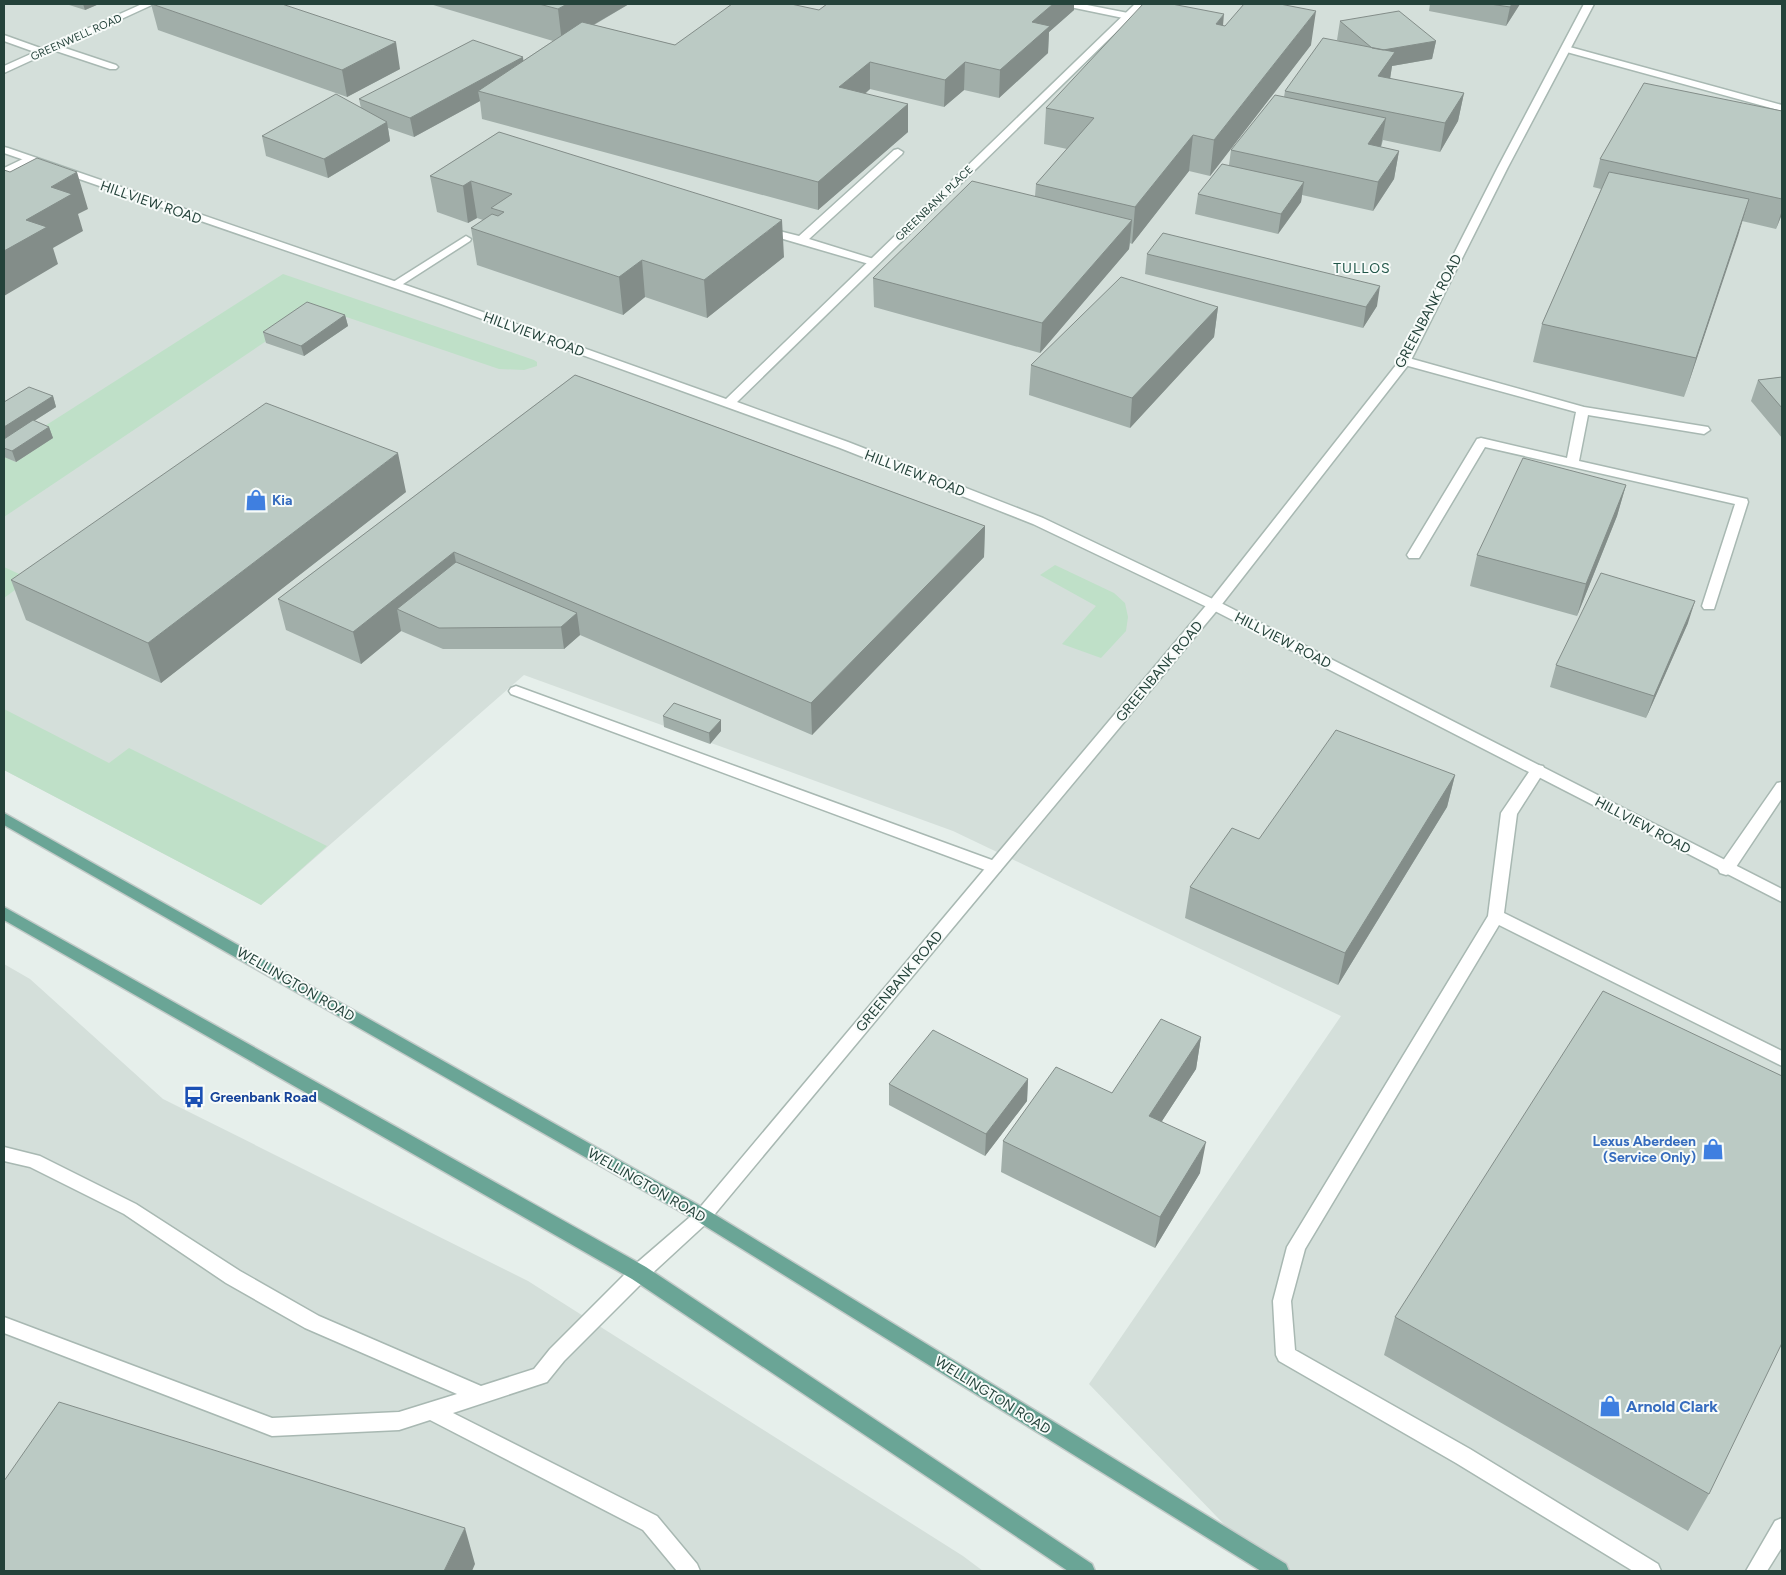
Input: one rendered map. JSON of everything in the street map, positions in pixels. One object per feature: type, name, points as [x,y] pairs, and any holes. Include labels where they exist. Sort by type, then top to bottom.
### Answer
[{"type":"main road","name":"WELLINGTON ROAD","points":[[4,818],[703,1216],[1279,1571]]},
{"type":"main road","points":[[4,913],[639,1273],[1085,1571]]},
{"type":"street","name":"GREENWELL ROAD","points":[[4,70],[149,4]]},
{"type":"street","points":[[1070,4],[1128,16]]},
{"type":"street","name":"GREENBANK PLACE","points":[[728,404],[1140,4]]},
{"type":"street","name":"GREENBANK ROAD","points":[[4,1325],[272,1427],[399,1421],[540,1376],[557,1355],[639,1273],[703,1216],[1214,605],[1404,361],[1589,4]]},
{"type":"street","points":[[4,38],[43,52]]},
{"type":"street","points":[[53,47],[113,67]]},
{"type":"street","points":[[1566,49],[1782,108]]},
{"type":"street","name":"HILLVIEW ROAD","points":[[4,150],[396,284],[844,445],[1038,520],[1214,605],[1538,770],[1726,869],[1782,896]]},
{"type":"street","points":[[801,240],[898,152]]},
{"type":"street","points":[[4,172],[29,159]]},
{"type":"street","points":[[755,228],[873,262]]},
{"type":"street","points":[[396,284],[466,239]]},
{"type":"street","points":[[1404,361],[1583,410],[1704,430]]},
{"type":"street","points":[[1572,463],[1583,410]]},
{"type":"street","points":[[1414,555],[1480,442],[1742,502],[1709,606]]},
{"type":"street","points":[[516,691],[994,867]]},
{"type":"street","points":[[1538,770],[1509,813],[1496,916],[1296,1247],[1282,1301],[1286,1355],[1463,1456],[1651,1571]]},
{"type":"street","points":[[1726,869],[1782,787]]},
{"type":"street","points":[[1496,916],[1782,1059]]},
{"type":"street","points":[[4,1154],[34,1161],[130,1209],[233,1277],[312,1322],[481,1395]]},
{"type":"street","points":[[431,1411],[650,1523],[690,1571]]},
{"type":"street","points":[[1756,1571],[1782,1528]]},
{"type":"shaded area","points":[[4,4],[1782,4],[1782,1571],[1269,1571],[1089,1384],[1341,1016],[953,831],[524,675],[261,905],[4,770]]},
{"type":"shaded area","points":[[4,964],[30,979],[163,1099],[528,1281],[963,1556],[983,1571],[4,1571]]},
{"type":"green space","points":[[283,274],[534,360],[537,362],[537,366],[524,370],[499,369],[317,307],[4,517],[4,457],[16,462],[52,438],[37,431]]},
{"type":"green space","points":[[1055,565],[1114,593],[1125,603],[1128,617],[1126,631],[1101,658],[1062,644],[1096,606],[1040,575]]},
{"type":"green space","points":[[4,567],[30,579],[4,598]]},
{"type":"green space","points":[[4,709],[109,763],[129,748],[327,846],[261,905],[4,770]]},
{"type":"building","points":[[152,4],[282,4],[396,42],[342,70]]},
{"type":"building","points":[[539,4],[567,4],[558,9]]},
{"type":"building","points":[[732,4],[791,4],[819,10],[827,4],[1053,4],[1032,22],[1050,26],[1000,70],[965,62],[945,80],[870,62],[839,87],[908,104],[818,182],[478,91],[582,22],[675,45]]},
{"type":"building","points":[[1143,4],[1172,4],[1224,14],[1216,24],[1225,26],[1244,4],[1280,4],[1316,11],[1214,140],[1193,135],[1135,207],[1036,184],[1094,118],[1046,108]]},
{"type":"building","points":[[1490,4],[1512,4],[1510,7]]},
{"type":"building","points":[[1399,11],[1436,41],[1383,50],[1372,48],[1340,21]]},
{"type":"building","points":[[1323,38],[1395,52],[1378,76],[1464,93],[1445,123],[1285,91]]},
{"type":"building","points":[[473,40],[523,57],[410,118],[359,99]]},
{"type":"building","points":[[1644,83],[1782,111],[1782,199],[1600,159]]},
{"type":"building","points":[[336,94],[387,122],[324,159],[262,136]]},
{"type":"building","points":[[1275,95],[1386,118],[1368,144],[1399,151],[1378,182],[1231,150]]},
{"type":"building","points":[[499,132],[782,220],[704,280],[642,260],[619,277],[471,228],[492,214],[498,216],[504,212],[491,208],[512,194],[471,181],[463,186],[430,176]]},
{"type":"building","points":[[37,158],[77,172],[51,187],[72,194],[26,220],[47,227],[4,251],[4,170],[10,172]]},
{"type":"building","points":[[1222,164],[1304,182],[1281,214],[1198,194]]},
{"type":"building","points":[[1609,172],[1749,199],[1696,358],[1542,324]]},
{"type":"building","points":[[972,181],[1132,220],[1042,323],[873,278]]},
{"type":"building","points":[[1163,233],[1380,286],[1366,307],[1147,254]]},
{"type":"building","points":[[1121,277],[1218,307],[1132,398],[1031,365]]},
{"type":"building","points":[[307,302],[345,315],[301,346],[263,332]]},
{"type":"building","points":[[575,375],[985,526],[811,703],[454,552],[353,632],[278,599]]},
{"type":"building","points":[[1782,377],[1782,408],[1758,380]]},
{"type":"building","points":[[29,387],[53,396],[4,427],[4,402]]},
{"type":"building","points":[[266,403],[398,453],[148,643],[11,580]]},
{"type":"building","points":[[33,420],[49,427],[12,451],[4,448],[4,439]]},
{"type":"building","points":[[1523,458],[1626,485],[1586,584],[1477,555]]},
{"type":"building","points":[[456,562],[577,613],[561,627],[439,628],[397,609]]},
{"type":"building","points":[[1601,573],[1695,601],[1654,696],[1556,665]]},
{"type":"building","points":[[674,703],[721,720],[709,733],[663,716]]},
{"type":"building","points":[[1336,730],[1455,775],[1345,953],[1190,887],[1232,828],[1259,839]]},
{"type":"building","points":[[1603,991],[1782,1076],[1782,1343],[1709,1494],[1395,1317]]},
{"type":"building","points":[[1161,1019],[1201,1037],[1149,1116],[1206,1142],[1160,1217],[1003,1141],[1056,1067],[1112,1093]]},
{"type":"building","points":[[933,1030],[1028,1079],[986,1134],[889,1084]]},
{"type":"building","points":[[59,1402],[465,1528],[444,1571],[4,1571],[4,1481]]},
{"type":"place","name":"Kia","points":[[256,500]]},
{"type":"place","name":"Greenbank Road","points":[[194,1097]]},
{"type":"place","name":"Lexus Aberdeen (Service Only)","points":[[1713,1149]]},
{"type":"place","name":"Arnold Clark","points":[[1610,1406]]},
{"type":"district","name":"TULLOS","points":[[1362,268]]}]
